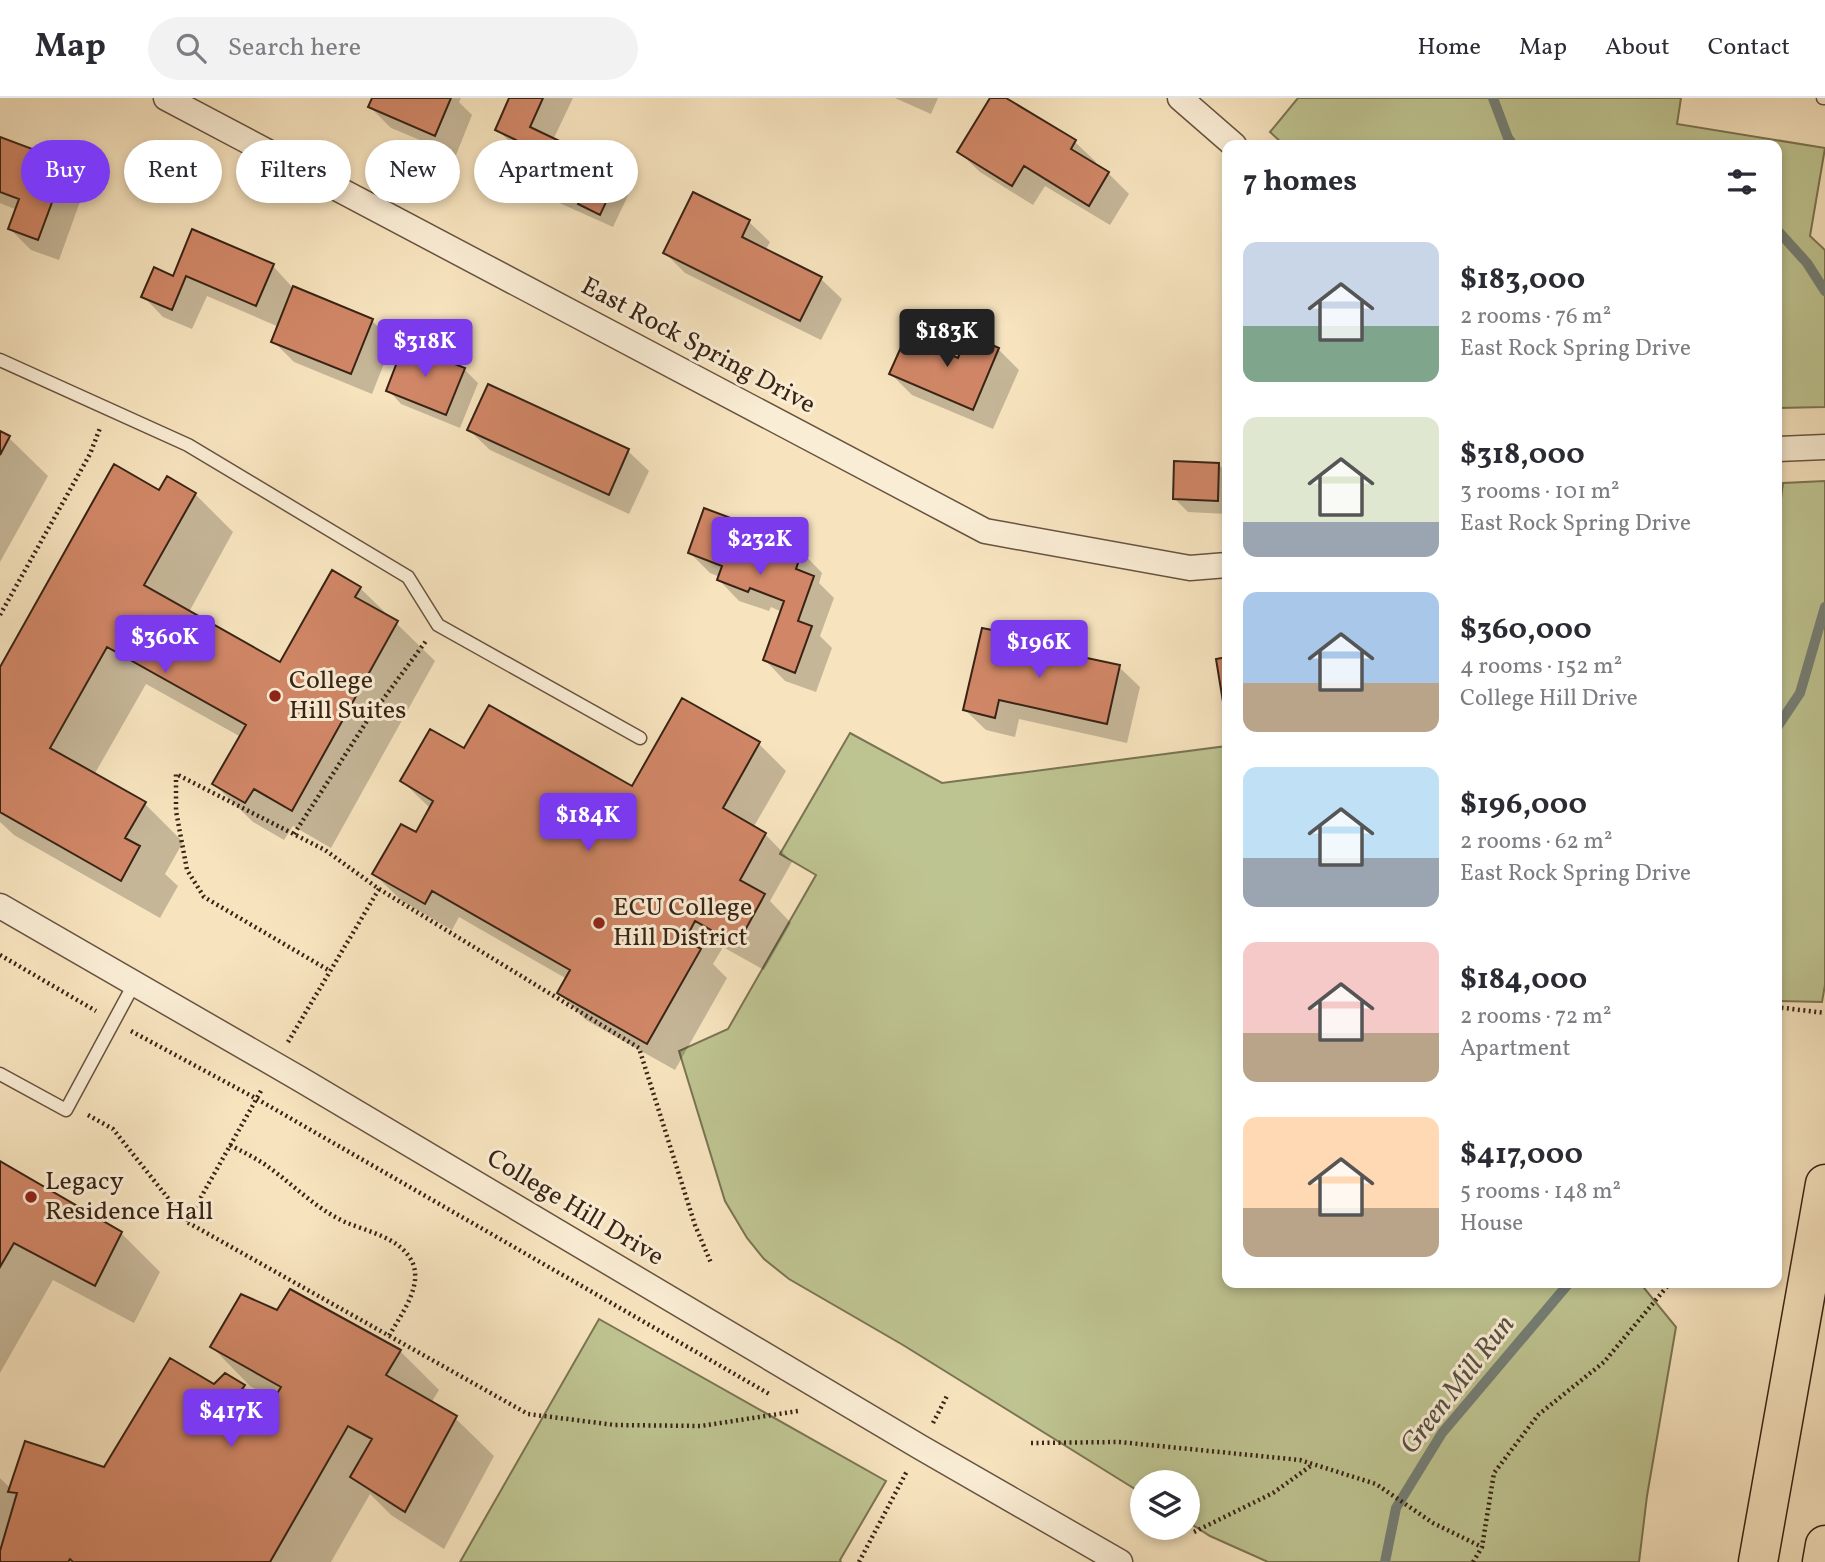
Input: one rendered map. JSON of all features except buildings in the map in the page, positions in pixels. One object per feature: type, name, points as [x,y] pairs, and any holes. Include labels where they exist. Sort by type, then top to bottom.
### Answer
[{"type":"main road","points":[[1758,1562],[1825,1184]]},
{"type":"main road","points":[[1822,1562],[1825,1545]]},
{"type":"street","points":[[1180,98],[1228,140]]},
{"type":"street","name":"East Rock Spring Drive","points":[[173,100],[985,531],[1190,568],[1222,565]]},
{"type":"street","points":[[1782,449],[1825,447]]},
{"type":"street","name":"College Hill Drive","points":[[0,906],[275,1064],[908,1440],[1120,1562]]},
{"type":"lane","points":[[0,360],[188,445],[408,577],[438,625],[640,738]]},
{"type":"lane","points":[[0,1074],[66,1110],[134,984]]},
{"type":"path","points":[[0,615],[90,454],[106,410]]},
{"type":"path","points":[[294,834],[367,721],[438,625]]},
{"type":"path","points":[[330,971],[204,897],[187,870],[176,811],[176,774],[325,850],[379,889],[639,1048],[695,1226],[711,1263]]},
{"type":"path","points":[[187,1222],[275,1064],[379,889]]},
{"type":"path","points":[[0,955],[114,1022],[257,1099],[774,1397]]},
{"type":"path","points":[[1782,1008],[1825,1013]]},
{"type":"path","points":[[69,1104],[113,1129],[187,1222],[528,1414],[615,1425],[701,1426],[798,1411]]},
{"type":"path","points":[[230,1144],[267,1165],[306,1198],[343,1221],[397,1244],[411,1258],[415,1274],[411,1298],[389,1336]]},
{"type":"path","points":[[1473,1562],[1482,1547],[1494,1473],[1538,1415],[1604,1362],[1667,1288]]},
{"type":"path","points":[[786,1404],[810,1418]]},
{"type":"path","points":[[1031,1443],[1119,1442],[1300,1460],[1376,1484],[1433,1523],[1482,1547]]},
{"type":"path","points":[[1200,1529],[1273,1493],[1313,1464]]},
{"type":"path","points":[[859,1562],[906,1472]]},
{"type":"green space","points":[[1298,98],[1681,98],[1677,124],[1776,140],[1279,140],[1270,132]]},
{"type":"green space","points":[[1782,141],[1825,148],[1810,236],[1825,250],[1825,407],[1782,408]]},
{"type":"green space","points":[[1825,481],[1825,985],[1822,1002],[1782,1001],[1783,483]]},
{"type":"green space","points":[[850,733],[942,783],[1222,747],[1222,1288],[1644,1288],[1676,1327],[1647,1496],[1639,1562],[1268,1562],[1200,1530],[1200,1470],[1130,1470],[1130,1486],[903,1345],[789,1279],[764,1259],[747,1238],[725,1201],[679,1051],[728,1029],[816,875],[780,854]]},
{"type":"green space","points":[[599,1319],[886,1481],[841,1562],[460,1562]]},
{"type":"waterway","name":"Green Mill Run","points":[[1493,98],[1509,140]]},
{"type":"waterway","name":"Green Mill Run","points":[[1782,235],[1807,263],[1825,291]]},
{"type":"waterway","name":"Green Mill Run","points":[[1782,720],[1800,693],[1825,607]]},
{"type":"waterway","name":"Green Mill Run","points":[[1385,1562],[1396,1508],[1442,1433],[1565,1288]]},
{"type":"place","name":"College Hill Suites","points":[[275,696]]},
{"type":"place","name":"ECU College Hill District","points":[[599,923]]},
{"type":"place","name":"Legacy Residence Hall","points":[[31,1197]]}]
